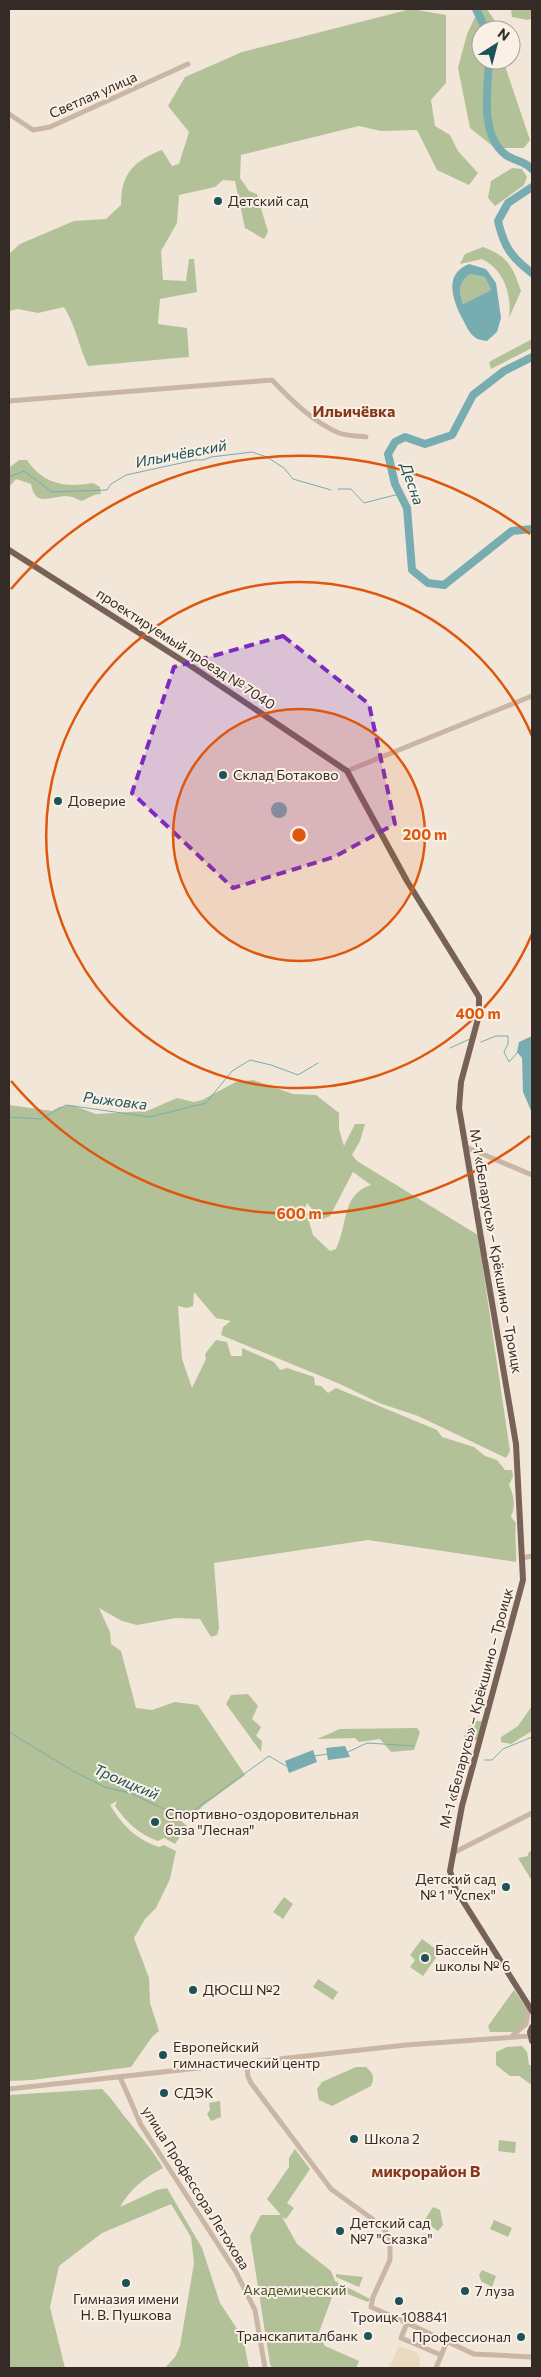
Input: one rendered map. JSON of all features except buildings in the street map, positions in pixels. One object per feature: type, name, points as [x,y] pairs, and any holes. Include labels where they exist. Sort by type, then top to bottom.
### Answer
[{"type":"main road","name":"проектируемый проезд № 7040","points":[[9,550],[190,666],[348,771]]},
{"type":"main road","name":"М-1 «Беларусь» – Крёкшино – Троицк","points":[[348,771],[407,881],[479,997],[478,1020],[461,1082],[459,1108],[516,1444],[523,1580],[463,1802],[452,1853],[451,1879],[532,2011]]},
{"type":"main road","points":[[531,2038],[532,2027]]},
{"type":"street","name":"Светлая улица","points":[[9,114],[33,130],[50,127],[188,64]]},
{"type":"street","points":[[9,401],[272,380],[301,408],[334,430],[340,433],[366,437]]},
{"type":"street","points":[[348,771],[532,696]]},
{"type":"street","points":[[466,1147],[532,1175]]},
{"type":"street","points":[[522,1558],[532,1556]]},
{"type":"street","points":[[452,1853],[532,1813]]},
{"type":"street","points":[[511,2037],[526,2024],[530,2013],[529,2004]]},
{"type":"street","points":[[9,2089],[246,2062],[511,2037],[531,2038]]},
{"type":"street","points":[[246,2062],[248,2076],[252,2082],[328,2184],[384,2229],[390,2238],[390,2260],[373,2297],[372,2307],[474,2354],[532,2357]]},
{"type":"street","name":"улица Профессора Летохова","points":[[120,2077],[141,2125],[236,2272],[255,2310],[265,2368]]},
{"type":"street","points":[[407,2323],[401,2338],[441,2355]]},
{"type":"street","points":[[436,2368],[447,2341]]},
{"type":"highlighted area","points":[[283,636],[369,704],[395,824],[334,857],[233,888],[132,793],[174,667]]},
{"type":"green space","points":[[411,9],[446,15],[446,83],[431,100],[435,126],[450,135],[458,151],[478,173],[469,185],[437,170],[417,130],[381,131],[359,126],[241,155],[240,178],[249,191],[257,194],[268,232],[264,239],[245,228],[235,181],[223,180],[215,187],[179,195],[177,223],[161,251],[163,280],[186,281],[189,259],[194,259],[197,292],[160,299],[158,324],[187,328],[189,357],[88,366],[64,307],[38,313],[18,309],[9,311],[9,254],[20,244],[74,221],[106,219],[121,205],[123,185],[126,177],[136,164],[152,154],[162,150],[172,166],[179,164],[189,132],[168,106],[185,77],[242,52]]},
{"type":"green space","points":[[479,9],[487,9],[494,20],[474,20]]},
{"type":"green space","points":[[511,9],[532,9],[532,18],[528,20],[512,17]]},
{"type":"green space","points":[[471,26],[471,70],[506,70],[530,140],[524,148],[495,148],[470,128],[458,68]]},
{"type":"green space","points":[[512,168],[522,169],[527,177],[524,185],[495,206],[488,198],[491,181]]},
{"type":"green space","points":[[483,247],[498,254],[508,263],[521,291],[509,318],[508,292],[496,269],[482,259],[460,264],[465,254]]},
{"type":"green space","points":[[470,274],[485,277],[491,290],[463,304],[460,288],[463,281]]},
{"type":"green space","points":[[532,339],[532,348],[491,369],[489,362]]},
{"type":"green space","points":[[19,460],[27,460],[40,474],[55,482],[73,485],[93,483],[100,487],[101,494],[82,501],[66,496],[44,499],[36,496],[31,484],[16,479],[9,487],[9,468]]},
{"type":"green space","points":[[253,1080],[293,1094],[316,1095],[339,1113],[339,1129],[344,1146],[355,1124],[365,1124],[360,1141],[352,1155],[357,1161],[478,1235],[510,1451],[506,1458],[418,1416],[379,1403],[340,1384],[221,1335],[223,1327],[231,1321],[216,1318],[194,1292],[193,1306],[187,1308],[178,1306],[182,1359],[192,1388],[206,1359],[205,1354],[216,1340],[227,1342],[231,1356],[242,1356],[242,1348],[274,1362],[280,1370],[287,1368],[314,1377],[315,1385],[321,1386],[328,1393],[336,1388],[437,1430],[442,1437],[474,1447],[485,1456],[497,1460],[505,1470],[512,1470],[513,1476],[509,1485],[514,1501],[511,1517],[516,1523],[516,1562],[368,1540],[214,1563],[219,1628],[217,1635],[211,1637],[200,1619],[176,1618],[137,1625],[122,1621],[99,1608],[110,1632],[111,1644],[121,1651],[136,1708],[152,1710],[175,1702],[198,1705],[245,1775],[204,1805],[188,1820],[179,1819],[187,1826],[175,1844],[164,1838],[158,1841],[145,1835],[129,1823],[115,1806],[117,1801],[110,1805],[125,1825],[137,1836],[151,1844],[159,1847],[164,1845],[176,1851],[170,1879],[156,1908],[145,1919],[134,1938],[149,1978],[150,2003],[159,2031],[152,2037],[131,2067],[32,2080],[9,2081],[9,1105],[52,1111],[59,1107],[72,1105],[96,1114],[147,1111],[177,1098],[194,1102],[202,1100],[236,1082]],"holes":[[[353,1172],[371,1185],[355,1194],[348,1208],[336,1249],[330,1251],[313,1235],[305,1208],[307,1203],[321,1220],[330,1216]]]},
{"type":"green space","points":[[248,1694],[258,1706],[252,1719],[261,1727],[256,1736],[262,1741],[261,1752],[226,1704],[231,1695]]},
{"type":"green space","points":[[532,1706],[532,1731],[511,1744],[501,1742],[501,1737],[518,1726]]},
{"type":"green space","points":[[475,1721],[482,1721],[478,1740],[469,1741],[464,1738],[466,1729]]},
{"type":"green space","points":[[417,1728],[420,1732],[414,1750],[391,1752],[380,1739],[359,1742],[355,1738],[317,1739],[340,1729]]},
{"type":"green space","points":[[532,1850],[532,1881],[518,1858],[528,1856],[528,1853]]},
{"type":"green space","points":[[284,1897],[293,1904],[283,1919],[273,1912]]},
{"type":"green space","name":"Бассейн школы № 6","points":[[422,1939],[440,1952],[423,1976],[410,1967],[415,1960],[410,1955]]},
{"type":"green space","points":[[318,1979],[338,1992],[333,2000],[313,1987]]},
{"type":"green space","points":[[514,1990],[528,2010],[524,2024],[515,2032],[490,2032],[488,2026]]},
{"type":"green space","points":[[522,2046],[527,2052],[529,2065],[532,2065],[532,2085],[519,2076],[510,2076],[496,2065],[496,2052],[507,2047]]},
{"type":"green space","points":[[356,2067],[366,2067],[370,2071],[373,2075],[371,2086],[332,2106],[319,2100],[317,2089],[322,2082]]},
{"type":"green space","points":[[102,2089],[163,2168],[138,2184],[120,2207],[157,2190],[167,2188],[202,2248],[220,2303],[243,2338],[249,2368],[165,2368],[175,2357],[180,2346],[194,2263],[191,2237],[171,2204],[102,2233],[59,2266],[50,2307],[65,2368],[9,2368],[9,2095]]},
{"type":"green space","points":[[220,2101],[221,2117],[211,2121],[207,2114],[210,2110],[209,2103]]},
{"type":"green space","points":[[499,2140],[516,2142],[515,2153],[498,2151]]},
{"type":"green space","name":"Академический","points":[[295,2149],[310,2169],[287,2203],[294,2208],[286,2219],[282,2217],[297,2244],[331,2271],[335,2281],[370,2299],[368,2302],[335,2289],[318,2335],[325,2346],[359,2361],[356,2368],[272,2368],[270,2364],[250,2236],[261,2215],[281,2215],[267,2199],[289,2167],[289,2158]]},
{"type":"green space","points":[[433,2207],[440,2210],[443,2225],[438,2231],[424,2221]]},
{"type":"green space","points":[[494,2220],[512,2228],[508,2237],[490,2229]]},
{"type":"green space","points":[[482,2270],[496,2276],[492,2287],[481,2281],[479,2275]]},
{"type":"green space","points":[[336,2274],[363,2277],[359,2287],[336,2277]]},
{"type":"shaded area","points":[[399,2346],[416,2352],[420,2359],[419,2368],[389,2368]]},
{"type":"water","points":[[469,264],[486,269],[496,283],[501,318],[497,332],[487,341],[477,339],[471,334],[453,296],[453,281],[461,268]],"holes":[[[470,274],[485,277],[491,290],[463,304],[460,288],[466,277]]]},
{"type":"water","points":[[276,802],[282,802],[287,807],[285,816],[276,818],[271,813],[271,807]]},
{"type":"water","points":[[532,1036],[532,1113],[523,1092],[522,1058],[517,1052],[519,1042]]},
{"type":"water","points":[[345,1746],[350,1757],[328,1760],[326,1748]]},
{"type":"water","points":[[313,1750],[317,1762],[289,1773],[285,1761]]},
{"type":"waterway","name":"Десна","points":[[476,9],[481,20]]},
{"type":"waterway","name":"Десна","points":[[488,70],[487,111],[488,124],[492,136],[497,146],[506,155],[526,164],[532,169]]},
{"type":"waterway","name":"Десна","points":[[532,187],[508,203],[498,221],[509,251],[532,273]]},
{"type":"waterway","name":"Десна","points":[[532,357],[504,371],[473,395],[452,435],[425,444],[405,437],[395,442],[388,454],[395,484],[407,508],[412,570],[428,583],[444,585],[512,531],[532,529]]},
{"type":"waterway","name":"Ильичёвский","points":[[9,477],[24,471],[52,492],[107,490],[111,484],[126,475],[211,457],[252,452],[267,457],[284,468],[293,479],[331,490]]},
{"type":"waterway","points":[[338,489],[351,489],[364,503],[395,495],[401,497]]},
{"type":"waterway","name":"Рыжовка","points":[[481,1042],[496,1036],[508,1036],[508,1044],[504,1052],[509,1062],[518,1052]]},
{"type":"waterway","name":"Рыжовка","points":[[450,1048],[470,1039]]},
{"type":"waterway","name":"Рыжовка","points":[[9,1117],[41,1119],[66,1105],[150,1117],[206,1103],[232,1071],[250,1060],[298,1075],[318,1063]]},
{"type":"waterway","name":"Троицкий","points":[[9,1732],[73,1771],[105,1787],[130,1793],[164,1809],[193,1811],[269,1756],[286,1766]]},
{"type":"waterway","name":"Троицкий","points":[[485,1760],[492,1760],[503,1749],[532,1737]]},
{"type":"waterway","name":"Троицкий","points":[[348,1752],[367,1743],[414,1746]]},
{"type":"waterway","name":"Троицкий","points":[[315,1756],[327,1754]]},
{"type":"place","name":"Детский сад","points":[[218,201]]},
{"type":"place","name":"Склад Ботаково","points":[[223,775]]},
{"type":"place","name":"Доверие","points":[[58,801]]},
{"type":"place","name":"Спортивно-оздоровительная база \"Лесная\"","points":[[155,1822]]},
{"type":"place","name":"Детский сад № 1 \"Успех\"","points":[[506,1887]]},
{"type":"place","name":"Бассейн школы № 6","points":[[425,1958]]},
{"type":"place","name":"ДЮСШ №2","points":[[193,1990]]},
{"type":"place","name":"Европейский гимнастический центр","points":[[163,2055]]},
{"type":"place","name":"СДЭК","points":[[164,2093]]},
{"type":"place","name":"Школа 2","points":[[354,2139]]},
{"type":"place","name":"Детский сад №7 \"Сказка\"","points":[[340,2231]]},
{"type":"place","name":"Гимназия имени Н. В. Пушкова","points":[[126,2283]]},
{"type":"place","name":"7 луза","points":[[465,2291]]},
{"type":"place","name":"Троицк 108841","points":[[399,2301]]},
{"type":"place","name":"Транскапиталбанк","points":[[368,2336]]},
{"type":"place","name":"Профессионал","points":[[521,2337]]},
{"type":"district","name":"Ильичёвка","points":[[354,411]]},
{"type":"district","name":"микрорайон В","points":[[426,2171]]}]
